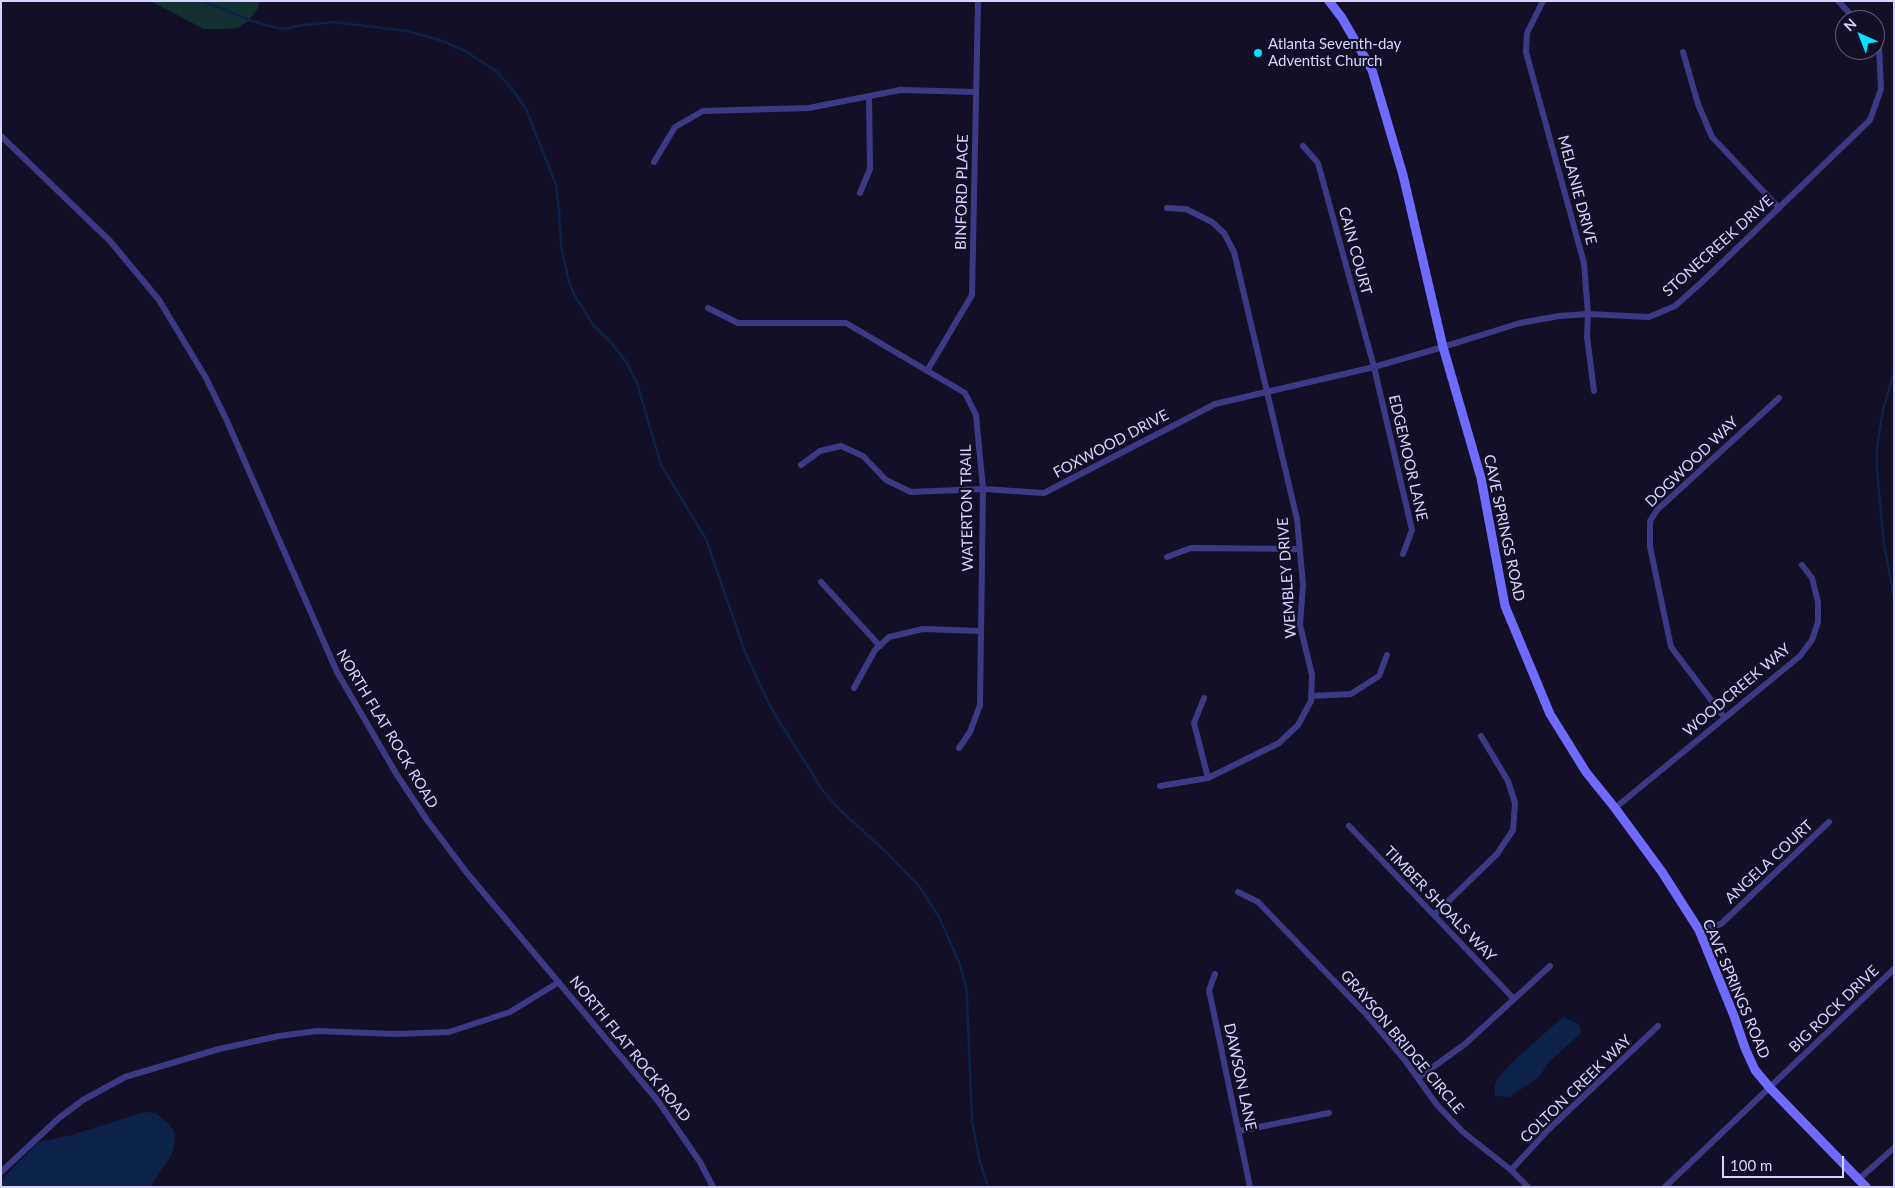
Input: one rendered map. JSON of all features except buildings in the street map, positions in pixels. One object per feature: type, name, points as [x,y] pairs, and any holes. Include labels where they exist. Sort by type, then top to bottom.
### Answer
[{"type":"street","name":"BINFORD PLACE","points":[[927,371],[972,295],[978,1]]},
{"type":"street","name":"CAVE SPRINGS ROAD","points":[[1329,1],[1342,18],[1372,70],[1404,175],[1443,347],[1481,478],[1505,606],[1550,714],[1586,772],[1662,872],[1699,930],[1755,1070],[1770,1088],[1866,1187]]},
{"type":"street","name":"MELANIE DRIVE","points":[[1543,1],[1527,33],[1526,52],[1584,263],[1588,314],[1587,337],[1594,391]]},
{"type":"street","points":[[1683,52],[1698,104],[1712,137],[1778,208]]},
{"type":"street","name":"STONECREEK DRIVE","points":[[1443,347],[1520,323],[1559,316],[1588,314],[1649,317],[1675,306],[1870,120],[1881,89],[1880,60]]},
{"type":"street","points":[[654,162],[675,127],[703,111],[809,108],[900,90],[976,92]]},
{"type":"street","points":[[860,193],[870,169],[869,96]]},
{"type":"street","name":"NORTH FLAT ROCK ROAD","points":[[1,136],[115,247],[146,282],[173,321],[206,378],[323,644],[367,726],[426,820],[467,873],[658,1101],[700,1162],[713,1187]]},
{"type":"street","name":"CAIN COURT","points":[[1303,146],[1318,163],[1374,367]]},
{"type":"street","name":"WEMBLEY DRIVE","points":[[1160,786],[1208,778],[1279,743],[1298,725],[1311,700],[1312,675],[1300,626],[1303,585],[1297,520],[1234,252],[1224,233],[1212,222],[1186,209],[1167,208]]},
{"type":"street","name":"WATERTON TRAIL","points":[[708,308],[738,323],[846,323],[965,394],[976,415],[983,489],[980,705],[970,732],[959,748]]},
{"type":"street","name":"FOXWOOD DRIVE","points":[[801,465],[820,451],[840,446],[864,456],[886,480],[912,492],[983,489],[1044,493],[1215,404],[1374,367],[1443,347]]},
{"type":"street","name":"EDGEMOOR LANE","points":[[1374,367],[1412,530],[1403,554]]},
{"type":"street","name":"DOGWOOD WAY","points":[[1724,717],[1671,647],[1650,547],[1650,521],[1657,510],[1779,398]]},
{"type":"street","points":[[1167,557],[1191,548],[1299,549]]},
{"type":"street","name":"WOODCREEK WAY","points":[[1615,808],[1800,656],[1812,640],[1818,622],[1818,602],[1812,578],[1802,565]]},
{"type":"street","points":[[821,582],[880,646]]},
{"type":"street","points":[[854,688],[875,650],[890,636],[923,628],[981,631]]},
{"type":"street","points":[[1311,696],[1351,694],[1379,676],[1387,655]]},
{"type":"street","points":[[1204,698],[1194,724],[1208,778]]},
{"type":"street","points":[[1434,915],[1497,854],[1513,830],[1515,803],[1508,781],[1481,736]]},
{"type":"street","name":"ANGELA COURT","points":[[1699,930],[1721,924],[1829,822]]},
{"type":"street","name":"TIMBER SHOALS WAY","points":[[1348,826],[1514,1000]]},
{"type":"street","name":"GRAYSON BRIDGE CIRCLE","points":[[1238,892],[1258,902],[1366,1014],[1404,1059],[1437,1105],[1462,1132],[1511,1170],[1528,1187]]},
{"type":"street","points":[[1418,1078],[1465,1044],[1550,966]]},
{"type":"street","name":"BIG ROCK DRIVE","points":[[1665,1187],[1894,969]]},
{"type":"street","name":"DAWSON LANE","points":[[1215,974],[1209,990],[1250,1187]]},
{"type":"street","points":[[1,1172],[59,1118],[83,1100],[125,1077],[219,1049],[279,1036],[317,1031],[396,1034],[449,1032],[510,1012],[559,982]]},
{"type":"street","name":"COLTON CREEK WAY","points":[[1511,1170],[1550,1129],[1658,1026]]},
{"type":"street","points":[[1238,1131],[1329,1113]]},
{"type":"street","points":[[1860,1179],[1894,1148]]},
{"type":"green space","points":[[150,1],[259,1],[258,8],[249,20],[238,28],[204,29]]},
{"type":"water","points":[[1563,1017],[1579,1024],[1581,1033],[1549,1062],[1538,1078],[1509,1097],[1495,1096],[1495,1084],[1498,1077]]},
{"type":"water","points":[[145,1112],[156,1113],[168,1123],[174,1131],[175,1140],[172,1154],[150,1187],[1,1187],[1,1180],[39,1142],[68,1136]]},
{"type":"waterway","points":[[203,1],[249,20],[273,27],[285,29],[333,22],[407,31],[443,41],[465,51],[496,71],[526,109],[556,185],[561,246],[569,282],[593,325],[611,342],[626,362],[637,383],[661,465],[706,539],[745,652],[771,708],[823,791],[839,809],[885,851],[919,886],[939,917],[959,962],[966,986],[967,998],[972,1121],[980,1162],[988,1187]]},
{"type":"waterway","points":[[1894,372],[1883,410],[1877,447],[1877,471],[1884,544],[1894,598]]},
{"type":"place","name":"Atlanta Seventh-day Adventist Church","points":[[1258,53]]}]
